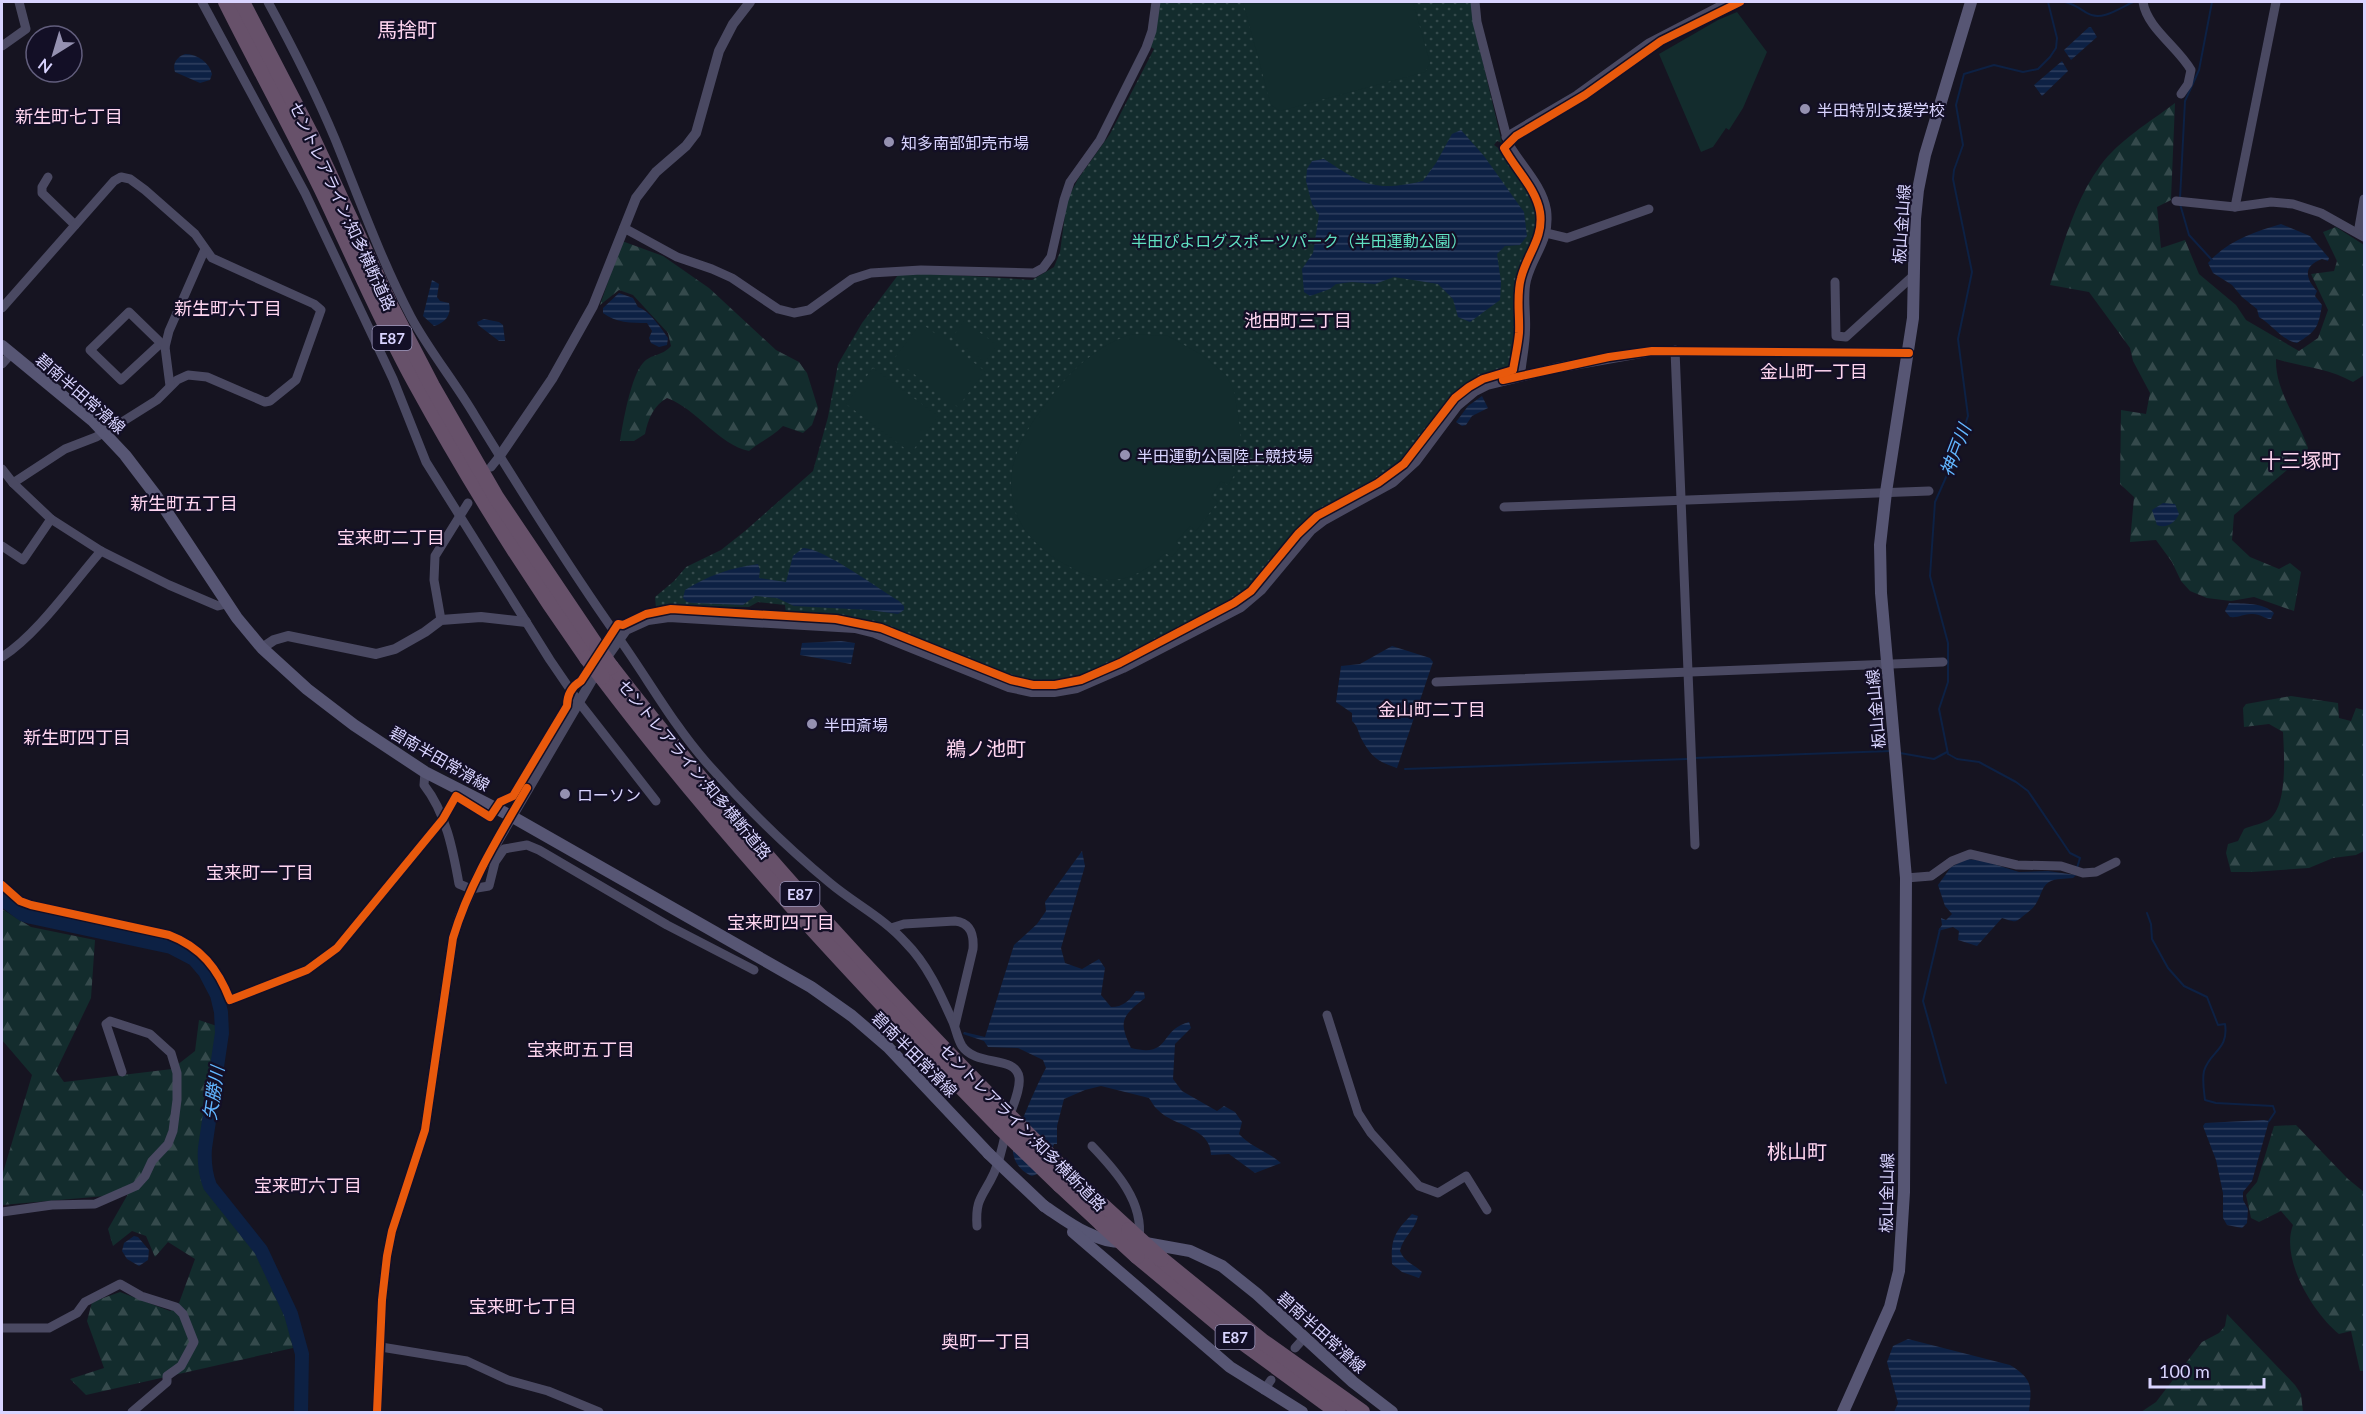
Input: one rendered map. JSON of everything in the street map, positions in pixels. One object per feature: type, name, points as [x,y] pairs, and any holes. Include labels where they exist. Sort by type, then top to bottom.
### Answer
[{"type":"highway","name":"セントレアライン;知多横断道路","points":[[226,2],[326,199],[376,307],[416,384],[492,516],[607,672],[658,749],[748,855],[872,993],[1000,1127],[1134,1242],[1226,1330],[1338,1413]]},
{"type":"highway","name":"セントレアライン;知多横断道路","points":[[242,2],[312,137],[392,309],[432,386],[496,497],[592,652]]},
{"type":"highway","name":"セントレアライン;知多横断道路","points":[[607,672],[785,877],[904,1007],[1003,1110],[1101,1223],[1161,1259],[1262,1341],[1362,1413]]},
{"type":"main road","name":"板山金山線","points":[[1843,1413],[1890,1307],[1899,1271],[1904,1186],[1906,878],[1880,568],[1886,492],[1913,318],[1915,219],[1925,155],[1971,2]]},
{"type":"main road","name":"碧南半田常滑線","points":[[6,350],[104,432],[126,455],[158,497],[226,604],[262,648],[282,668],[347,720],[425,772],[511,816],[793,976],[852,1016],[914,1072],[989,1154],[1044,1206],[1206,1347],[1268,1385],[1302,1413]]},
{"type":"main road","name":"碧南半田常滑線","points":[[1044,1206],[1087,1233],[1112,1242],[1134,1242],[1190,1251],[1222,1266],[1257,1294],[1353,1382],[1392,1413]]},
{"type":"main road","points":[[1117,1268],[1114,1260],[1121,1244],[1134,1242]]},
{"type":"street","points":[[2,46],[26,29],[19,2]]},
{"type":"street","points":[[202,2],[290,156],[305,193],[393,379],[426,462],[578,700],[656,801]]},
{"type":"street","points":[[268,2],[301,63],[410,316],[433,356],[474,414],[552,541],[619,638],[670,718],[706,762],[762,821],[830,883],[891,928],[908,944],[925,968],[955,1025],[963,1047],[973,1056],[988,1061],[1006,1062],[1015,1070],[1019,1077],[994,1172],[978,1201],[977,1226]]},
{"type":"street","points":[[491,467],[552,379],[593,306],[636,198],[646,184],[686,146],[696,133],[719,51],[733,24],[750,2]]},
{"type":"street","points":[[624,228],[677,257],[732,278],[778,309],[794,313],[809,310],[852,279],[871,273],[921,270],[1034,273],[1043,268],[1051,257],[1070,182],[1095,149],[1146,48],[1152,31],[1156,2]]},
{"type":"street","points":[[1475,2],[1477,22],[1508,142],[1542,198],[1546,211],[1546,233],[1526,281],[1525,332],[1520,376]]},
{"type":"street","points":[[1508,142],[1649,43],[1728,2]]},
{"type":"street","points":[[2144,2],[2144,10],[2191,70],[2188,84],[2181,94]]},
{"type":"street","points":[[2235,207],[2276,2]]},
{"type":"street","points":[[321,140],[333,135]]},
{"type":"street","points":[[48,177],[42,187],[42,193],[75,225]]},
{"type":"street","points":[[2,308],[114,181],[121,177],[130,179],[145,190],[195,234],[212,258],[319,306],[320,314],[296,380],[270,401],[264,402],[207,377],[197,374],[188,375],[177,380],[157,400],[104,432],[6,478],[51,519],[101,551],[169,585],[218,606],[226,604]]},
{"type":"street","points":[[2176,201],[2235,207],[2278,201],[2321,213],[2361,235],[2364,199]]},
{"type":"street","points":[[1546,233],[1567,238],[1649,209]]},
{"type":"street","points":[[171,386],[163,345],[129,312],[90,350],[120,380],[163,345],[205,249]]},
{"type":"street","points":[[1835,282],[1836,336],[1846,337],[1914,275]]},
{"type":"street","points":[[2,364],[6,350]]},
{"type":"street","points":[[1675,350],[1695,845]]},
{"type":"street","points":[[377,1413],[382,1300],[387,1256],[392,1231],[425,1130],[453,939],[471,889],[511,816],[578,700],[626,630],[638,624],[669,618],[855,628],[875,633],[1009,687],[1032,692],[1054,692],[1077,688],[1122,668],[1242,607],[1261,590],[1311,530],[1324,520],[1393,482],[1408,470],[1457,406],[1475,391],[1487,385],[1631,353],[1675,350],[1909,353]]},
{"type":"street","points":[[1504,507],[1929,491]]},
{"type":"street","points":[[441,620],[434,580],[435,556],[468,503]]},
{"type":"street","points":[[2,546],[23,560],[51,519]]},
{"type":"street","points":[[2,657],[20,644],[40,623],[101,551]]},
{"type":"street","points":[[262,648],[274,640],[288,636],[376,654],[395,649],[441,620],[482,617],[526,621]]},
{"type":"street","points":[[1436,682],[1592,674],[1687,673],[1943,662]]},
{"type":"street","points":[[425,772],[424,785],[432,795],[445,824],[459,884],[471,889],[489,886],[495,862],[504,849],[527,845],[667,925],[754,970]]},
{"type":"street","points":[[1906,878],[1931,876],[1952,861],[1970,854],[2017,865],[2061,866],[2083,873],[2096,872],[2116,862]]},
{"type":"street","points":[[891,928],[904,924],[955,921],[969,927],[974,938],[974,949],[955,1025]]},
{"type":"street","points":[[1327,1015],[1358,1113],[1371,1133],[1419,1186],[1438,1193],[1466,1176],[1487,1210]]},
{"type":"street","points":[[2,1212],[52,1205],[95,1204],[140,1182],[152,1161],[168,1144],[173,1131],[177,1100],[177,1073],[171,1053],[150,1034],[110,1021],[106,1024],[122,1072]]},
{"type":"street","points":[[1092,1146],[1108,1162],[1128,1189],[1140,1219],[1134,1242]]},
{"type":"street","points":[[2,1328],[49,1328],[77,1313],[85,1302],[120,1284],[141,1296],[176,1306],[193,1334],[192,1347],[181,1366],[169,1374],[167,1382],[132,1413]]},
{"type":"street","points":[[1295,1348],[1304,1338]]},
{"type":"street","points":[[381,1347],[467,1361],[508,1380],[548,1391],[599,1413]]},
{"type":"green space","name":"半田ぴよログスポーツパーク（半田運動公園）","points":[[1159,2],[1471,2],[1474,25],[1502,143],[1497,141],[1494,145],[1504,152],[1532,196],[1537,210],[1536,240],[1520,272],[1516,291],[1516,328],[1510,368],[1485,375],[1462,386],[1450,396],[1406,459],[1373,484],[1322,509],[1295,532],[1255,583],[1239,596],[1181,629],[1098,668],[1073,677],[1051,681],[1032,681],[1010,675],[891,628],[854,618],[786,613],[785,605],[758,602],[749,607],[656,608],[655,597],[686,567],[721,550],[813,471],[828,417],[838,364],[862,323],[898,275],[922,273],[1032,280],[1054,267],[1060,252],[1067,200],[1078,179],[1110,134],[1154,49],[1149,46]]},
{"type":"green space","points":[[1243,2],[1413,2],[1430,63],[1425,72],[1280,111],[1271,105]]},
{"type":"green space","points":[[1737,12],[1767,52],[1743,108],[1729,130],[1726,128],[1713,147],[1701,152],[1659,54],[1718,20]]},
{"type":"green space","points":[[2175,103],[2171,200],[2157,207],[2161,248],[2185,240],[2199,274],[2236,305],[2246,320],[2299,351],[2318,338],[2328,310],[2311,274],[2334,271],[2337,261],[2323,232],[2336,227],[2364,245],[2364,375],[2353,382],[2325,371],[2276,359],[2283,394],[2308,448],[2300,470],[2287,470],[2234,515],[2232,540],[2250,557],[2279,569],[2290,563],[2301,572],[2294,611],[2254,597],[2231,601],[2207,598],[2190,591],[2181,581],[2172,562],[2156,540],[2130,542],[2134,497],[2120,484],[2121,410],[2146,414],[2150,393],[2133,361],[2130,348],[2089,292],[2050,285],[2065,239],[2091,179],[2125,140]]},
{"type":"green space","points":[[622,241],[663,256],[709,288],[776,350],[799,362],[807,373],[818,408],[812,425],[803,433],[783,426],[749,451],[728,442],[688,410],[667,398],[658,404],[652,413],[645,434],[634,441],[620,441],[628,400],[639,369],[646,360],[664,352],[671,346],[668,333],[633,295],[619,290],[600,305]]},
{"type":"green space","points":[[964,321],[997,345],[985,362],[952,338]]},
{"type":"green space","points":[[921,323],[985,371],[958,407],[894,359]]},
{"type":"green space","name":"半田運動公園陸上競技場","points":[[1132,334],[1168,336],[1202,355],[1226,375],[1234,391],[1240,427],[1240,442],[1229,465],[1237,471],[1228,485],[1221,481],[1211,497],[1218,502],[1196,531],[1190,526],[1176,542],[1181,546],[1172,557],[1165,553],[1153,564],[1125,578],[1100,579],[1061,562],[1038,545],[1029,535],[1021,524],[1012,498],[1012,471],[1024,437],[1059,387],[1097,351]]},
{"type":"green space","points":[[873,368],[938,416],[911,453],[846,404]]},
{"type":"green space","points":[[2291,696],[2338,703],[2339,718],[2351,721],[2356,708],[2364,710],[2364,851],[2356,855],[2333,858],[2309,868],[2231,872],[2226,853],[2228,844],[2238,841],[2244,829],[2265,822],[2276,812],[2284,778],[2283,732],[2269,724],[2244,727],[2243,708],[2246,704]]},
{"type":"green space","points":[[2,909],[31,927],[95,940],[91,998],[56,1071],[64,1082],[172,1069],[195,1051],[199,1020],[217,1026],[203,1183],[258,1254],[289,1322],[293,1348],[86,1395],[70,1379],[104,1368],[87,1321],[92,1302],[120,1292],[170,1311],[179,1303],[195,1259],[168,1242],[155,1257],[146,1236],[132,1231],[113,1246],[108,1229],[128,1194],[2,1205],[2,1176],[32,1075],[2,1040]]},
{"type":"green space","points":[[2296,1125],[2348,1179],[2364,1192],[2364,1371],[2360,1371],[2351,1331],[2339,1334],[2329,1325],[2301,1284],[2291,1253],[2290,1239],[2293,1225],[2281,1211],[2259,1222],[2251,1218],[2246,1195],[2257,1182],[2274,1126]]},
{"type":"green space","points":[[2227,1314],[2295,1385],[2301,1394],[2303,1412],[2141,1412],[2156,1402],[2202,1342],[2219,1333],[2225,1326]]},
{"type":"water","points":[[2089,27],[2097,37],[2071,60],[2064,50]]},
{"type":"water","points":[[185,54],[194,55],[205,62],[212,74],[210,80],[200,83],[175,72],[176,61]]},
{"type":"water","points":[[2062,61],[2068,71],[2042,96],[2034,85]]},
{"type":"water","points":[[1461,130],[1484,156],[1524,212],[1527,236],[1520,245],[1505,246],[1497,254],[1501,282],[1500,300],[1470,322],[1458,317],[1453,299],[1438,284],[1394,277],[1375,284],[1352,282],[1336,284],[1330,289],[1310,296],[1304,292],[1302,269],[1313,253],[1319,215],[1312,204],[1306,181],[1307,169],[1312,161],[1324,159],[1349,175],[1381,186],[1423,181],[1452,134]]},
{"type":"water","points":[[2281,224],[2310,236],[2329,258],[2328,261],[2322,259],[2316,262],[2309,269],[2308,277],[2317,291],[2315,296],[2322,305],[2315,329],[2297,343],[2281,335],[2259,317],[2257,309],[2232,285],[2213,273],[2208,263],[2232,243]]},
{"type":"water","points":[[432,280],[439,284],[437,297],[440,301],[449,303],[450,307],[447,318],[434,326],[423,316]]},
{"type":"water","points":[[619,293],[633,298],[638,307],[651,316],[668,338],[667,345],[659,347],[651,343],[649,338],[652,331],[647,323],[618,321],[603,313],[603,308]]},
{"type":"water","points":[[484,319],[503,325],[505,341],[499,341],[478,325],[477,322]]},
{"type":"water","points":[[1482,396],[1488,408],[1472,416],[1466,425],[1462,426],[1456,422],[1468,406]]},
{"type":"water","points":[[2163,503],[2175,504],[2179,514],[2167,526],[2157,525],[2152,510]]},
{"type":"water","points":[[803,548],[824,555],[851,570],[899,601],[904,606],[904,610],[898,614],[794,606],[777,598],[755,596],[743,605],[693,603],[683,598],[685,590],[711,576],[758,564],[759,578],[786,582],[793,556]]},
{"type":"water","points":[[2229,603],[2259,605],[2274,613],[2271,619],[2254,614],[2230,617],[2225,611]]},
{"type":"water","points":[[841,641],[855,643],[851,664],[800,655],[802,643]]},
{"type":"water","points":[[1392,646],[1430,658],[1433,662],[1397,768],[1380,761],[1372,754],[1352,721],[1352,713],[1336,702],[1341,666],[1360,664]]},
{"type":"water","points":[[1082,851],[1085,866],[1061,948],[1065,963],[1082,969],[1099,959],[1105,968],[1101,995],[1111,1007],[1125,1003],[1136,991],[1144,992],[1145,998],[1131,1010],[1124,1020],[1124,1031],[1131,1048],[1153,1049],[1164,1042],[1179,1026],[1189,1022],[1191,1028],[1175,1044],[1173,1079],[1182,1091],[1217,1111],[1224,1106],[1235,1112],[1242,1122],[1239,1134],[1281,1163],[1255,1173],[1229,1154],[1211,1155],[1205,1139],[1190,1128],[1165,1116],[1149,1098],[1101,1086],[1064,1099],[1057,1126],[1057,1144],[1054,1144],[1045,1171],[1032,1176],[1022,1170],[1017,1163],[1013,1152],[1014,1145],[1026,1110],[1046,1068],[1043,1060],[1018,1048],[988,1047],[984,1041],[963,1034],[964,1032],[985,1037],[1014,945],[1037,924],[1046,911],[1045,902]]},
{"type":"water","points":[[1967,859],[1984,861],[2019,872],[2048,871],[2076,875],[2073,878],[2049,882],[2043,888],[2032,909],[2016,921],[2002,918],[1977,946],[1958,940],[1959,931],[1953,927],[1938,931],[1942,925],[1941,918],[1946,920],[1952,914],[1945,906],[1938,885],[1951,867]]},
{"type":"water","points":[[2269,1121],[2252,1181],[2243,1192],[2243,1200],[2248,1209],[2247,1223],[2242,1228],[2227,1225],[2223,1218],[2223,1193],[2216,1160],[2203,1126],[2205,1123]]},
{"type":"water","points":[[1412,1214],[1418,1216],[1400,1251],[1407,1261],[1422,1272],[1419,1278],[1402,1272],[1392,1264],[1395,1236]]},
{"type":"water","points":[[134,1236],[138,1237],[149,1250],[148,1260],[139,1266],[127,1259],[122,1251],[124,1243]]},
{"type":"water","points":[[1908,1339],[2010,1365],[2027,1379],[2031,1396],[2029,1412],[1894,1412],[1898,1403],[1887,1362],[1893,1346]]},
{"type":"waterway","name":"神戸川","points":[[2048,2],[2057,38],[2056,48],[2050,57],[2038,69],[2023,72],[1994,65],[1964,74],[1956,105],[1963,145],[1953,179],[1972,272],[1958,339],[1968,416],[1951,466],[1935,502],[1930,576],[1948,643],[1948,682],[1939,709],[1948,754],[1957,759],[1979,762],[2028,791],[2070,853],[2080,858],[2077,868]]},
{"type":"waterway","points":[[2065,2],[2098,16],[2133,2]]},
{"type":"waterway","points":[[2180,199],[2185,101],[2199,70],[2212,2]]},
{"type":"waterway","points":[[2180,204],[2189,235],[2212,260]]},
{"type":"waterway","points":[[1693,758],[1891,751]]},
{"type":"waterway","points":[[1900,753],[1934,759],[1947,752]]},
{"type":"waterway","points":[[1405,769],[1687,759]]},
{"type":"waterway","name":"矢勝川","points":[[2,899],[22,914],[31,917],[171,947],[194,959],[205,972],[217,995],[222,1033],[205,1148],[206,1172],[210,1186],[261,1250],[291,1314],[302,1354],[301,1412]]},
{"type":"waterway","points":[[2147,913],[2151,924],[2152,939],[2168,968],[2184,986],[2207,997],[2218,1025],[2225,1024],[2222,1045],[2210,1059],[2204,1071],[2205,1100],[2216,1103],[2273,1106],[2275,1112],[2269,1121]]},
{"type":"waterway","points":[[1940,929],[1923,1001],[1946,1083]]},
{"type":"cycle path","points":[[2,885],[20,901],[31,905],[169,935],[180,940],[207,960],[220,978],[230,1000],[307,970],[337,948],[443,819],[456,796],[490,817],[500,802],[513,796],[567,706],[570,692],[581,681],[618,624],[623,625],[646,614],[671,609],[836,619],[881,628],[1011,680],[1033,685],[1055,685],[1081,680],[1120,663],[1234,603],[1251,591],[1298,534],[1317,516],[1378,483],[1404,464],[1455,398],[1483,379],[1513,370],[1519,333],[1520,285],[1540,230],[1541,221],[1538,203],[1530,187],[1504,148],[1516,136],[1585,95],[1661,41],[1740,2]]},
{"type":"cycle path","points":[[1503,380],[1609,357],[1652,351],[1909,353]]},
{"type":"cycle path","points":[[377,1412],[382,1300],[387,1256],[392,1231],[425,1130],[453,938],[476,879],[527,788]]},
{"type":"place","name":"半田特別支援学校","points":[[1805,109]]},
{"type":"place","name":"知多南部卸売市場","points":[[889,142]]},
{"type":"place","name":"半田運動公園陸上競技場","points":[[1125,455]]},
{"type":"place","name":"半田斎場","points":[[812,724]]},
{"type":"place","name":"ローソン","points":[[565,794]]},
{"type":"district","name":"馬捨町","points":[[407,29]]},
{"type":"district","name":"新生町七丁目","points":[[69,116]]},
{"type":"district","name":"新生町六丁目","points":[[228,308]]},
{"type":"district","name":"池田町三丁目","points":[[1298,320]]},
{"type":"district","name":"金山町一丁目","points":[[1814,371]]},
{"type":"district","name":"十三塚町","points":[[2301,460]]},
{"type":"district","name":"新生町五丁目","points":[[184,503]]},
{"type":"district","name":"宝来町二丁目","points":[[391,537]]},
{"type":"district","name":"金山町二丁目","points":[[1432,709]]},
{"type":"district","name":"新生町四丁目","points":[[77,737]]},
{"type":"district","name":"鵜ノ池町","points":[[986,748]]},
{"type":"district","name":"宝来町一丁目","points":[[260,872]]},
{"type":"district","name":"宝来町四丁目","points":[[781,922]]},
{"type":"district","name":"宝来町五丁目","points":[[581,1049]]},
{"type":"district","name":"桃山町","points":[[1797,1151]]},
{"type":"district","name":"宝来町六丁目","points":[[308,1185]]},
{"type":"district","name":"宝来町七丁目","points":[[523,1306]]},
{"type":"district","name":"奥町一丁目","points":[[986,1341]]}]
